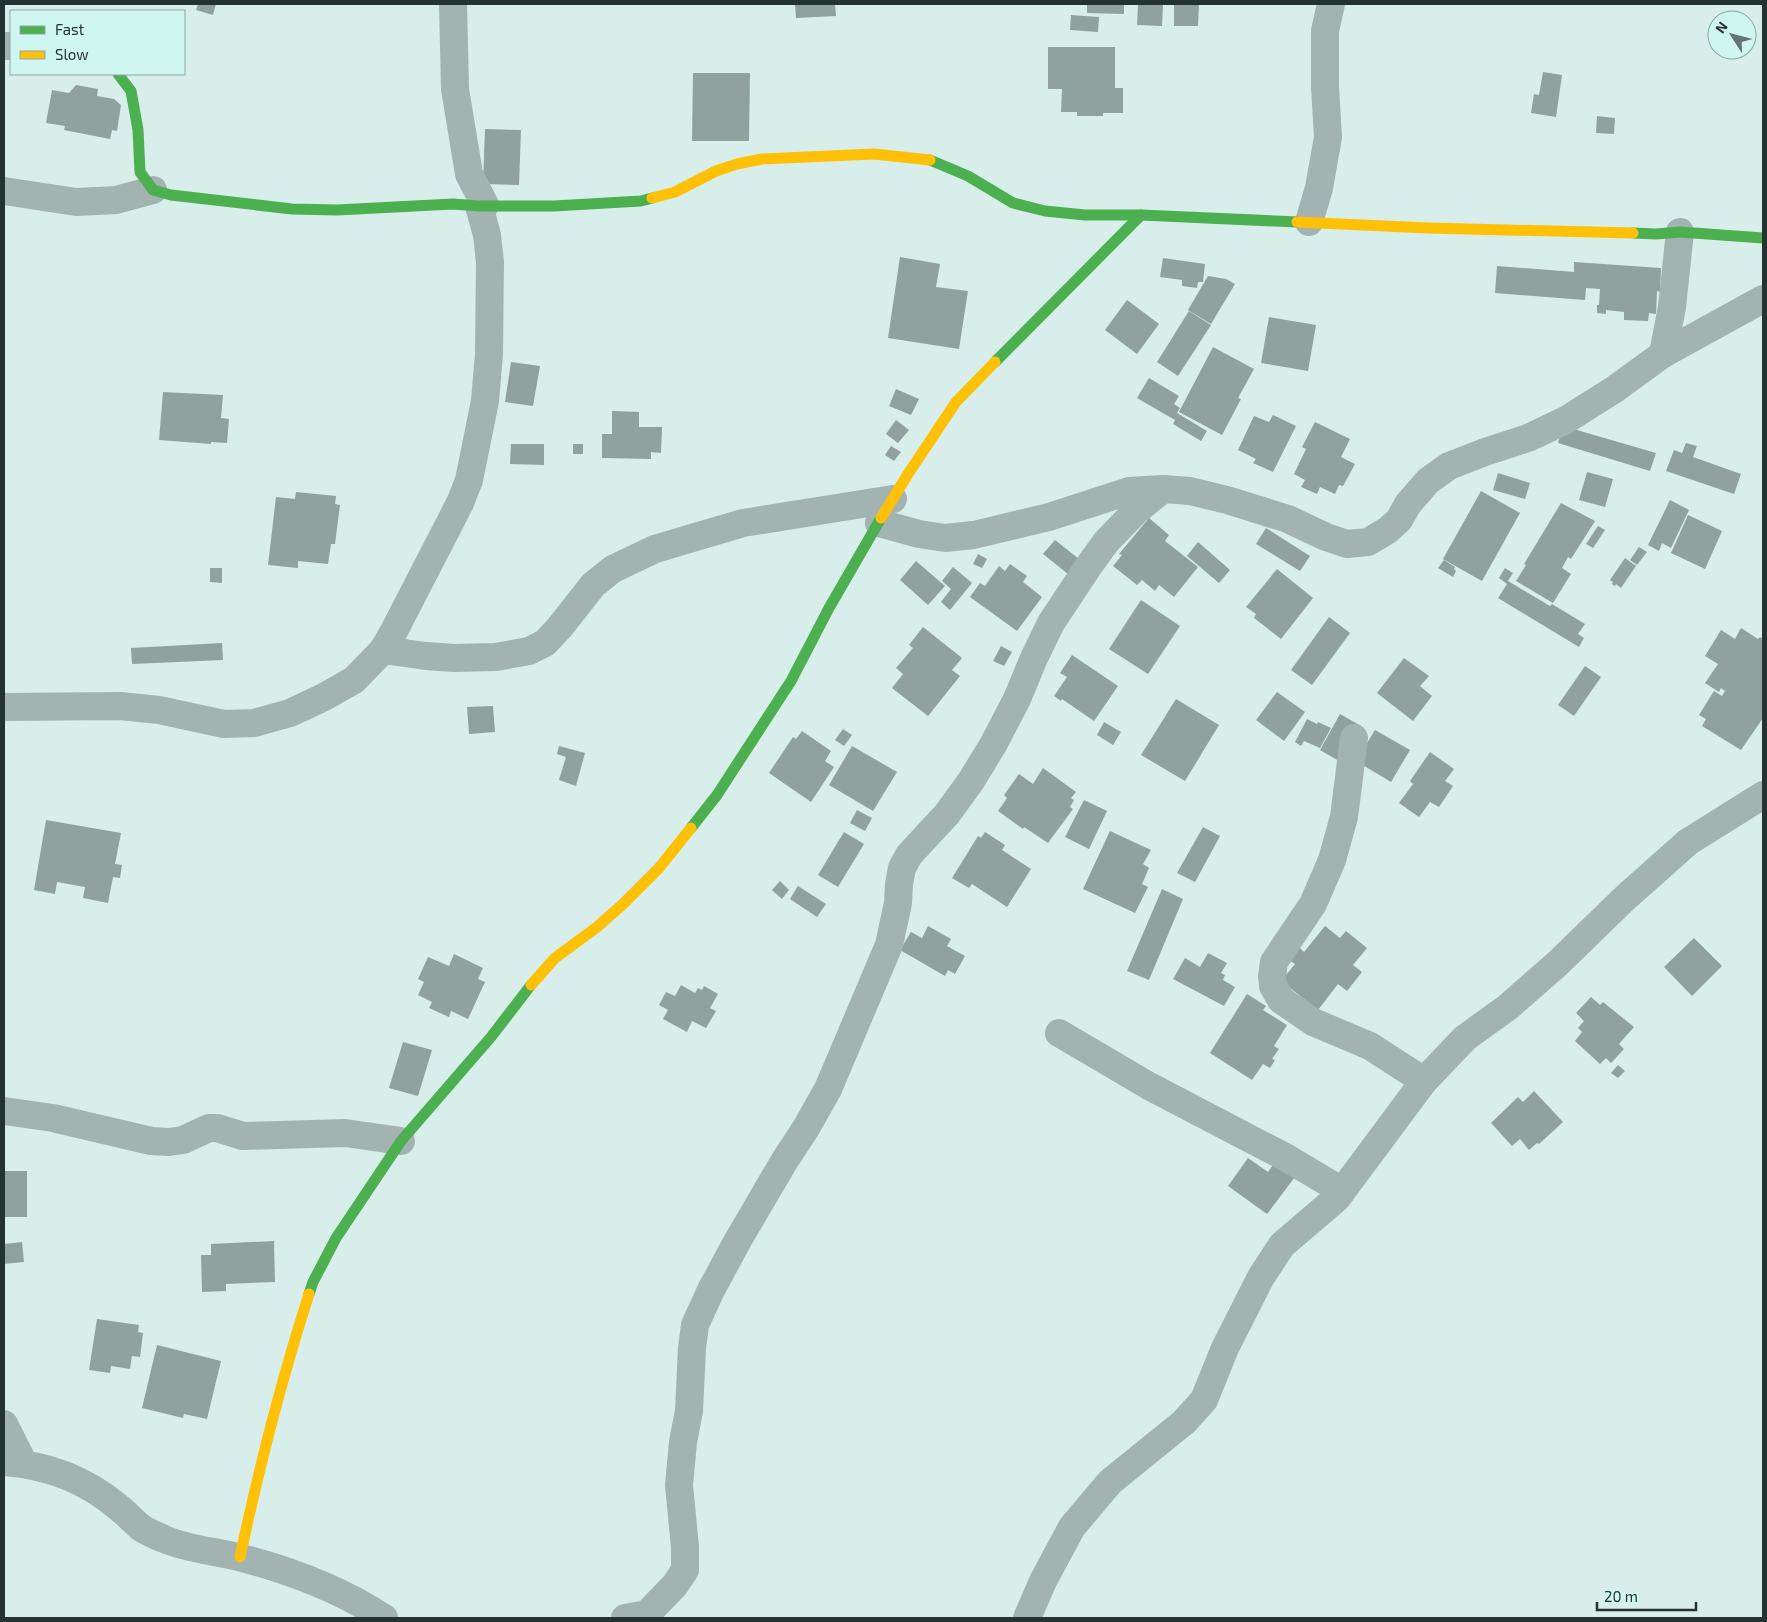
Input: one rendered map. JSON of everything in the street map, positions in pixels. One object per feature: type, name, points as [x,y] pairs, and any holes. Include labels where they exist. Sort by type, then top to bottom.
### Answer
[{"type":"street","points":[[4,707],[120,706],[159,710],[224,724],[254,723],[290,713],[324,697],[354,680],[383,650],[411,599],[469,480],[485,400],[489,345],[490,262],[482,205],[469,174],[455,89],[453,4]]},
{"type":"street","points":[[1309,222],[1319,188],[1328,137],[1325,87],[1325,31],[1332,4]]},
{"type":"street","points":[[119,75],[131,91],[138,130],[140,172],[153,190]]},
{"type":"street","points":[[4,191],[76,202],[116,200],[153,190],[171,195],[292,209],[337,210],[453,204],[554,206],[641,201],[675,192],[716,171],[762,159],[874,154],[931,160],[968,176],[1013,203],[1045,211],[1086,215],[1141,215],[1428,228],[1656,234],[1680,232],[1763,238]]},
{"type":"street","points":[[240,1557],[264,1452],[290,1354],[312,1282],[336,1238],[401,1141],[555,958],[622,906],[659,868],[716,795],[791,682],[829,608],[878,523],[956,402],[1141,215]]},
{"type":"street","points":[[1663,354],[1672,307],[1680,232]]},
{"type":"street","points":[[878,523],[937,537],[974,535],[1049,517],[1129,491],[1163,489],[1190,491],[1227,500],[1288,519],[1326,537],[1347,544],[1368,542],[1388,530],[1399,520],[1408,504],[1428,481],[1449,466],[1528,438],[1566,420],[1615,390],[1663,354],[1763,300]]},
{"type":"street","points":[[625,1618],[648,1614],[675,1585],[685,1570],[685,1547],[679,1485],[683,1442],[689,1410],[695,1325],[711,1290],[738,1240],[828,1089],[889,945],[898,903],[902,868],[909,855],[947,814],[980,767],[1017,699],[1051,623],[1088,566],[1106,542],[1136,511],[1163,489]]},
{"type":"street","points":[[383,650],[454,658],[496,657],[529,651],[545,643],[560,627],[583,596],[613,569],[655,550],[743,524],[893,499]]},
{"type":"street","points":[[1354,738],[1344,817],[1332,860],[1313,904],[1274,962],[1273,986],[1281,1000],[1313,1022],[1370,1046],[1424,1081]]},
{"type":"street","points":[[1027,1618],[1043,1581],[1072,1527],[1110,1482],[1184,1422],[1204,1400],[1225,1348],[1260,1277],[1282,1245],[1337,1198],[1424,1081],[1465,1038],[1508,1007],[1557,964],[1625,898],[1688,842],[1763,795]]},
{"type":"street","points":[[1059,1033],[1149,1086],[1287,1158],[1342,1192]]},
{"type":"street","points":[[4,1111],[53,1118],[151,1141],[170,1142],[183,1140],[208,1128],[217,1128],[243,1136],[345,1133],[401,1141]]},
{"type":"street","points":[[4,1424],[14,1463],[59,1472],[91,1487],[118,1506],[142,1529],[166,1540],[240,1557],[299,1576],[338,1592],[384,1618]]},
{"type":"building","points":[[198,4],[216,4],[213,15],[196,10]]},
{"type":"building","points":[[795,4],[835,4],[836,16],[796,18]]},
{"type":"building","points":[[1087,4],[1124,4],[1124,14],[1087,13]]},
{"type":"building","points":[[1138,4],[1163,4],[1162,26],[1137,25]]},
{"type":"building","points":[[1174,4],[1199,4],[1198,26],[1174,26]]},
{"type":"building","points":[[1071,15],[1099,17],[1098,32],[1070,30]]},
{"type":"building","points":[[1048,47],[1115,47],[1115,88],[1123,88],[1123,113],[1103,113],[1103,116],[1077,116],[1077,112],[1061,112],[1062,89],[1048,89]]},
{"type":"building","points":[[1543,72],[1562,75],[1556,117],[1531,113],[1534,94],[1539,95]]},
{"type":"building","points":[[693,73],[750,73],[749,141],[692,141]]},
{"type":"building","points":[[76,85],[98,89],[97,96],[114,99],[121,105],[117,131],[112,130],[110,139],[64,130],[65,126],[46,123],[52,90],[69,93]]},
{"type":"building","points":[[1597,116],[1615,118],[1614,134],[1596,133]]},
{"type":"building","points":[[485,129],[521,130],[519,185],[483,184]]},
{"type":"building","points":[[900,257],[940,264],[936,287],[968,291],[959,349],[888,338]]},
{"type":"building","points":[[1163,258],[1205,264],[1203,282],[1198,282],[1197,288],[1182,286],[1182,280],[1160,277]]},
{"type":"building","points":[[1574,262],[1661,268],[1660,292],[1657,291],[1656,314],[1649,313],[1648,321],[1624,320],[1624,312],[1606,310],[1606,314],[1597,313],[1600,289],[1586,288],[1585,300],[1495,293],[1497,266],[1574,272]]},
{"type":"building","points":[[1208,276],[1226,279],[1235,284],[1211,324],[1188,310]]},
{"type":"building","points":[[1127,300],[1159,324],[1137,354],[1105,330]]},
{"type":"building","points":[[1189,311],[1211,325],[1178,376],[1157,362]]},
{"type":"building","points":[[1269,317],[1316,325],[1308,371],[1261,363]]},
{"type":"building","points":[[1213,347],[1254,369],[1238,398],[1241,399],[1222,435],[1179,412]]},
{"type":"building","points":[[511,362],[540,366],[533,406],[505,402]]},
{"type":"building","points":[[1149,378],[1179,396],[1174,404],[1180,408],[1177,413],[1207,431],[1201,441],[1173,424],[1175,420],[1137,398]]},
{"type":"building","points":[[896,389],[919,399],[911,415],[889,406]]},
{"type":"building","points":[[163,392],[223,395],[221,418],[229,419],[227,443],[211,442],[211,444],[159,440]]},
{"type":"building","points":[[612,411],[639,412],[639,427],[662,427],[661,453],[651,452],[651,459],[602,458],[602,434],[612,434]]},
{"type":"building","points":[[1273,415],[1296,426],[1273,472],[1253,463],[1256,459],[1238,450],[1254,416],[1269,422]]},
{"type":"building","points":[[896,420],[909,430],[898,443],[886,434]]},
{"type":"building","points":[[1315,422],[1350,439],[1341,457],[1355,464],[1343,486],[1339,485],[1335,494],[1320,487],[1317,494],[1301,487],[1305,480],[1294,474],[1306,449],[1302,447]]},
{"type":"building","points":[[1563,426],[1656,453],[1650,471],[1558,443]]},
{"type":"building","points":[[1686,443],[1697,446],[1693,457],[1741,474],[1734,494],[1666,471],[1674,450],[1682,453]]},
{"type":"building","points":[[511,444],[544,444],[544,465],[510,464]]},
{"type":"building","points":[[573,444],[583,444],[583,454],[573,454]]},
{"type":"building","points":[[891,446],[901,452],[894,461],[885,455]]},
{"type":"building","points":[[1587,472],[1613,479],[1605,507],[1579,500]]},
{"type":"building","points":[[1498,473],[1530,483],[1525,499],[1493,490]]},
{"type":"building","points":[[1481,491],[1520,513],[1482,581],[1443,559]]},
{"type":"building","points":[[296,492],[336,496],[335,504],[340,505],[335,544],[331,544],[328,564],[298,561],[298,568],[268,565],[276,497],[295,499]]},
{"type":"building","points":[[1670,500],[1689,510],[1671,548],[1662,543],[1659,551],[1648,545]]},
{"type":"building","points":[[1561,503],[1595,521],[1571,559],[1568,557],[1562,568],[1571,574],[1553,603],[1516,581],[1526,565],[1524,564]]},
{"type":"building","points":[[1688,515],[1722,531],[1705,569],[1671,553]]},
{"type":"building","points":[[1149,518],[1169,535],[1165,541],[1198,567],[1174,597],[1159,585],[1155,591],[1142,580],[1137,585],[1113,566],[1122,555],[1119,554]]},
{"type":"building","points":[[1598,526],[1605,530],[1593,548],[1586,544]]},
{"type":"building","points":[[1266,528],[1310,556],[1300,571],[1256,544]]},
{"type":"building","points":[[1055,540],[1084,563],[1073,578],[1043,554]]},
{"type":"building","points":[[1198,542],[1230,570],[1219,583],[1187,556]]},
{"type":"building","points":[[1639,547],[1647,552],[1637,565],[1630,560]]},
{"type":"building","points":[[978,554],[987,559],[982,568],[973,564]]},
{"type":"building","points":[[1625,558],[1636,566],[1621,588],[1616,584],[1615,586],[1612,584],[1613,582],[1610,580]]},
{"type":"building","points":[[1444,560],[1455,567],[1456,571],[1453,577],[1438,568]]},
{"type":"building","points":[[916,561],[945,586],[928,605],[900,580]]},
{"type":"building","points":[[1010,564],[1027,576],[1023,582],[1042,597],[1017,631],[970,597],[980,583],[985,586],[999,566],[1005,571]]},
{"type":"building","points":[[953,567],[972,583],[950,610],[941,602],[951,589],[942,581]]},
{"type":"building","points":[[210,568],[222,568],[222,583],[210,582]]},
{"type":"building","points":[[1505,568],[1513,573],[1508,581],[1585,624],[1578,634],[1584,638],[1579,647],[1498,598],[1507,584],[1499,578]]},
{"type":"building","points":[[1277,569],[1313,598],[1281,639],[1254,618],[1256,614],[1246,607]]},
{"type":"building","points":[[1141,600],[1180,626],[1148,674],[1109,649]]},
{"type":"building","points":[[1329,617],[1350,633],[1312,685],[1291,670]]},
{"type":"building","points":[[923,627],[962,658],[952,670],[960,676],[928,716],[892,688],[903,674],[896,668],[913,648],[909,645]]},
{"type":"building","points":[[1741,628],[1758,639],[1760,637],[1763,639],[1763,718],[1741,750],[1702,726],[1706,719],[1699,715],[1714,691],[1722,696],[1725,691],[1721,688],[1719,692],[1705,683],[1718,664],[1705,656],[1721,630],[1735,639]]},
{"type":"building","points":[[222,643],[223,660],[132,664],[131,648]]},
{"type":"building","points":[[1001,646],[1012,652],[1004,666],[993,661]]},
{"type":"building","points":[[1072,655],[1118,686],[1094,721],[1062,699],[1061,701],[1054,696],[1067,677],[1060,673]]},
{"type":"building","points":[[1404,658],[1429,676],[1420,686],[1432,696],[1413,721],[1377,693]]},
{"type":"building","points":[[1585,666],[1601,677],[1574,716],[1558,705]]},
{"type":"building","points":[[1277,692],[1305,712],[1284,741],[1256,720]]},
{"type":"building","points":[[1176,699],[1219,725],[1185,781],[1141,755]]},
{"type":"building","points":[[493,706],[495,732],[469,734],[467,707]]},
{"type":"building","points":[[1340,714],[1361,726],[1339,761],[1320,750]]},
{"type":"building","points":[[1307,719],[1331,728],[1320,748],[1304,741],[1301,746],[1295,742]]},
{"type":"building","points":[[1104,722],[1121,732],[1113,745],[1097,735]]},
{"type":"building","points":[[843,729],[852,735],[844,746],[835,740]]},
{"type":"building","points":[[1375,730],[1410,750],[1391,782],[1356,761]]},
{"type":"building","points":[[802,731],[831,751],[825,761],[834,767],[811,802],[769,773],[793,737],[796,739]]},
{"type":"building","points":[[559,746],[585,753],[576,786],[559,780],[566,757],[557,754]]},
{"type":"building","points":[[852,746],[897,772],[873,811],[829,785]]},
{"type":"building","points":[[1430,752],[1454,769],[1445,781],[1453,786],[1439,807],[1430,802],[1419,817],[1399,803],[1413,784],[1410,781]]},
{"type":"building","points":[[1043,768],[1076,792],[1071,798],[1074,800],[1070,807],[1073,809],[1048,843],[1024,827],[1023,829],[998,811],[1007,798],[1004,795],[1019,774],[1033,784]]},
{"type":"building","points":[[1084,800],[1107,811],[1089,849],[1065,837]]},
{"type":"building","points":[[857,810],[872,818],[865,831],[850,823]]},
{"type":"building","points":[[46,820],[121,833],[115,864],[122,865],[120,878],[113,877],[108,903],[83,898],[85,887],[57,882],[55,894],[34,890]]},
{"type":"building","points":[[1203,827],[1220,836],[1195,882],[1177,873]]},
{"type":"building","points":[[1110,831],[1151,850],[1143,864],[1149,868],[1142,884],[1148,887],[1135,913],[1083,889]]},
{"type":"building","points":[[844,832],[864,844],[838,887],[818,875]]},
{"type":"building","points":[[985,832],[1005,845],[1002,850],[1031,869],[1007,907],[972,884],[969,888],[952,878],[978,836],[981,838]]},
{"type":"building","points":[[780,881],[789,890],[782,899],[772,890]]},
{"type":"building","points":[[798,886],[826,904],[817,917],[790,899]]},
{"type":"building","points":[[1162,889],[1183,899],[1149,980],[1127,971]]},
{"type":"building","points":[[928,926],[951,939],[947,946],[965,956],[955,974],[948,970],[945,976],[900,950],[911,932],[922,938]]},
{"type":"building","points":[[1325,926],[1340,938],[1346,931],[1367,948],[1353,965],[1362,972],[1347,991],[1338,984],[1318,1010],[1281,981],[1295,964],[1289,960],[1300,948],[1304,952]]},
{"type":"building","points":[[1694,938],[1722,966],[1692,996],[1664,967]]},
{"type":"building","points":[[1208,953],[1227,963],[1221,973],[1225,975],[1223,980],[1235,987],[1224,1006],[1173,979],[1185,958],[1200,967]]},
{"type":"building","points":[[454,954],[483,968],[478,979],[485,982],[468,1019],[451,1011],[449,1017],[429,1008],[432,1002],[418,995],[424,982],[418,979],[428,957],[449,966]]},
{"type":"building","points":[[681,985],[695,993],[698,988],[702,990],[704,986],[718,994],[710,1008],[716,1011],[706,1028],[692,1021],[687,1032],[663,1019],[668,1010],[659,1005],[666,992],[675,996]]},
{"type":"building","points":[[1247,994],[1266,1006],[1263,1010],[1287,1025],[1274,1046],[1279,1049],[1272,1059],[1275,1060],[1270,1068],[1263,1064],[1252,1080],[1210,1053]]},
{"type":"building","points":[[1591,997],[1600,1005],[1603,1002],[1634,1027],[1619,1044],[1624,1049],[1611,1063],[1606,1058],[1600,1064],[1575,1041],[1582,1032],[1578,1028],[1584,1021],[1576,1013]]},
{"type":"building","points":[[403,1042],[432,1050],[418,1096],[389,1088]]},
{"type":"building","points":[[1618,1065],[1625,1071],[1618,1078],[1611,1073]]},
{"type":"building","points":[[1534,1091],[1563,1122],[1539,1144],[1537,1143],[1529,1150],[1520,1139],[1512,1146],[1491,1123],[1518,1097],[1523,1102]]},
{"type":"building","points":[[1248,1158],[1268,1172],[1275,1162],[1295,1177],[1267,1214],[1228,1186]]},
{"type":"building","points":[[4,1171],[27,1171],[27,1217],[4,1217]]},
{"type":"building","points":[[274,1241],[275,1282],[226,1284],[226,1291],[202,1292],[201,1255],[211,1255],[211,1244]]},
{"type":"building","points":[[22,1242],[24,1262],[4,1264],[4,1244]]},
{"type":"building","points":[[97,1319],[139,1325],[138,1332],[143,1333],[140,1357],[132,1356],[130,1369],[111,1366],[110,1373],[89,1370]]},
{"type":"building","points":[[157,1345],[221,1361],[207,1419],[184,1414],[183,1418],[142,1408]]},
{"type":"traffic: fast","points":[[119,75],[131,91],[138,130],[140,172],[153,190],[171,195],[292,209],[337,210],[453,204],[554,206],[641,201],[652,198]]},
{"type":"traffic: fast","points":[[930,160],[968,176],[1013,203],[1045,211],[1085,215],[1141,215],[1297,222]]},
{"type":"traffic: fast","points":[[995,362],[1141,215]]},
{"type":"traffic: fast","points":[[1633,233],[1680,232],[1763,238]]},
{"type":"traffic: fast","points":[[691,828],[717,795],[791,681],[829,608],[881,518]]},
{"type":"traffic: fast","points":[[309,1294],[313,1282],[336,1238],[401,1141],[491,1037],[531,985]]},
{"type":"traffic: slow","points":[[652,198],[675,192],[716,171],[762,159],[874,154],[930,160]]},
{"type":"traffic: slow","points":[[1297,222],[1428,228],[1633,233]]},
{"type":"traffic: slow","points":[[881,518],[956,402],[995,362]]},
{"type":"traffic: slow","points":[[531,985],[555,958],[597,927],[622,905],[659,868],[691,828]]},
{"type":"traffic: slow","points":[[240,1557],[271,1425],[309,1294]]}]
